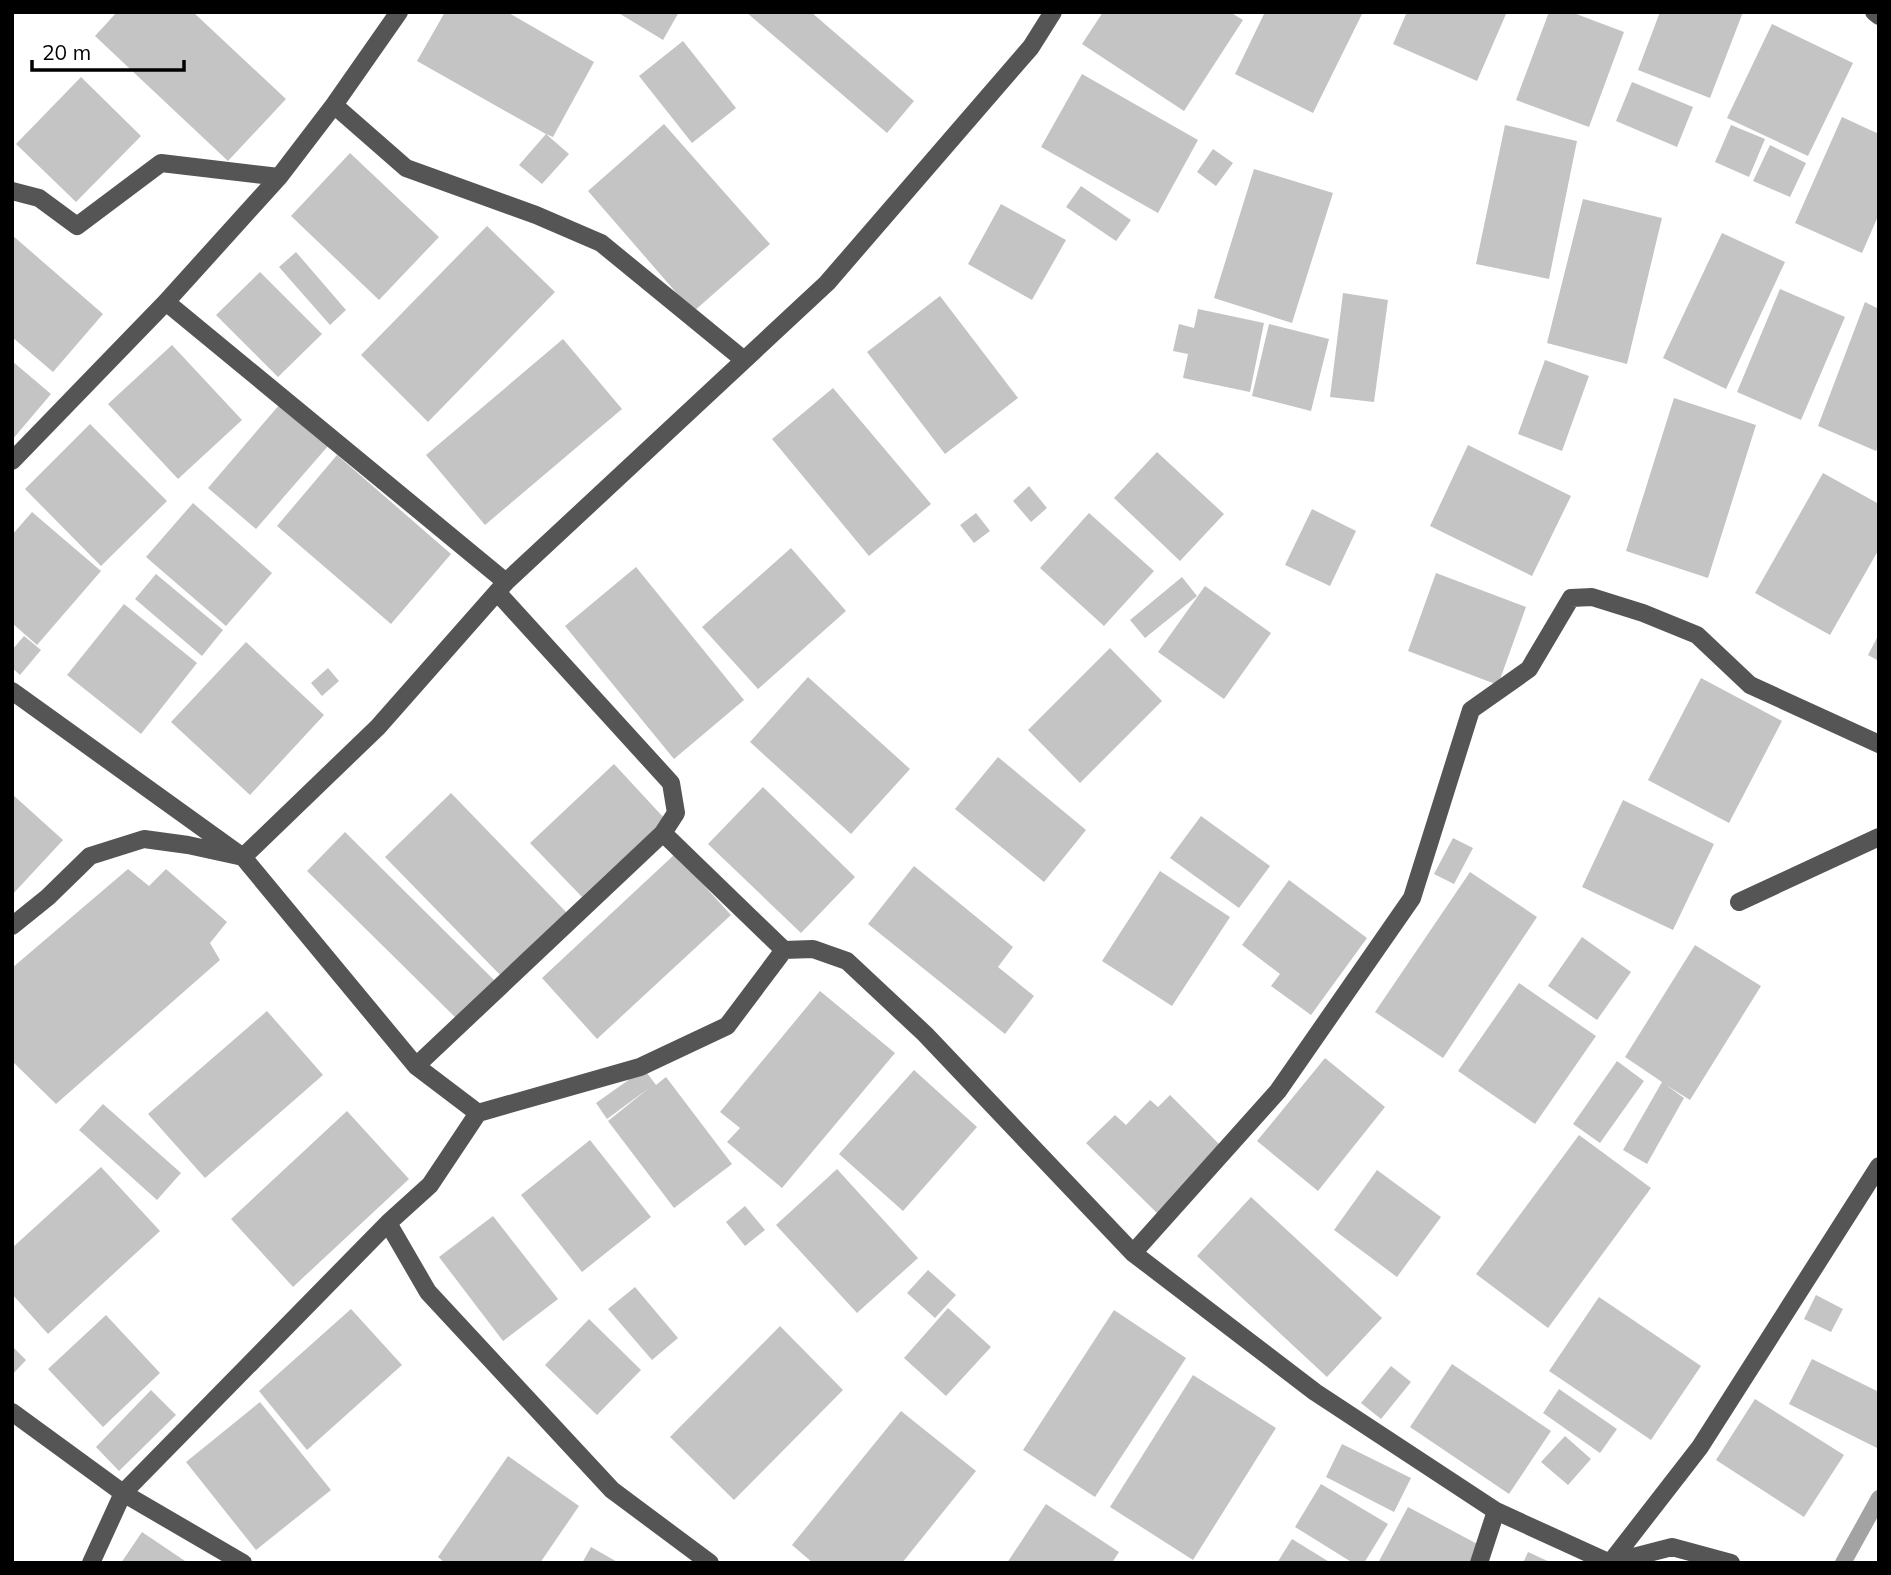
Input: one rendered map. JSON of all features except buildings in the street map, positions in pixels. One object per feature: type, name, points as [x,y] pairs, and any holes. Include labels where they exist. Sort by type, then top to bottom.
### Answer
[{"type":"street","points":[[12,461],[166,302],[279,177],[334,106],[399,12]]},
{"type":"street","points":[[243,857],[378,727],[501,587],[827,283],[1031,47],[1053,12]]},
{"type":"street","points":[[1874,12],[1879,16]]},
{"type":"street","points":[[334,106],[406,168],[536,215],[601,243],[744,360]]},
{"type":"street","points":[[12,191],[39,198],[77,226],[161,163],[279,177]]},
{"type":"street","points":[[166,302],[501,587],[671,783],[676,813],[663,833],[416,1066]]},
{"type":"street","points":[[1133,1253],[1278,1091],[1412,898],[1471,710],[1529,669],[1571,598],[1592,597],[1643,613],[1697,635],[1750,685],[1879,744]]},
{"type":"street","points":[[12,691],[243,857],[416,1066],[478,1113]]},
{"type":"street","points":[[663,833],[784,950],[813,949],[847,961],[925,1034],[1133,1253],[1315,1392],[1496,1511],[1610,1563]]},
{"type":"street","points":[[1739,902],[1879,837]]},
{"type":"street","points":[[12,926],[48,897],[90,856],[144,839],[243,857]]},
{"type":"street","points":[[91,1563],[124,1493],[388,1223],[430,1185],[478,1113],[639,1068],[727,1026],[784,950]]},
{"type":"street","points":[[1731,1563],[1672,1547],[1610,1563],[1700,1447],[1879,1166]]},
{"type":"street","points":[[388,1223],[428,1292],[612,1490],[710,1563]]},
{"type":"street","points":[[12,1412],[124,1493],[243,1563]]},
{"type":"street","points":[[1479,1563],[1496,1511]]},
{"type":"waterway","points":[[1843,1563],[1879,1498]]}]
